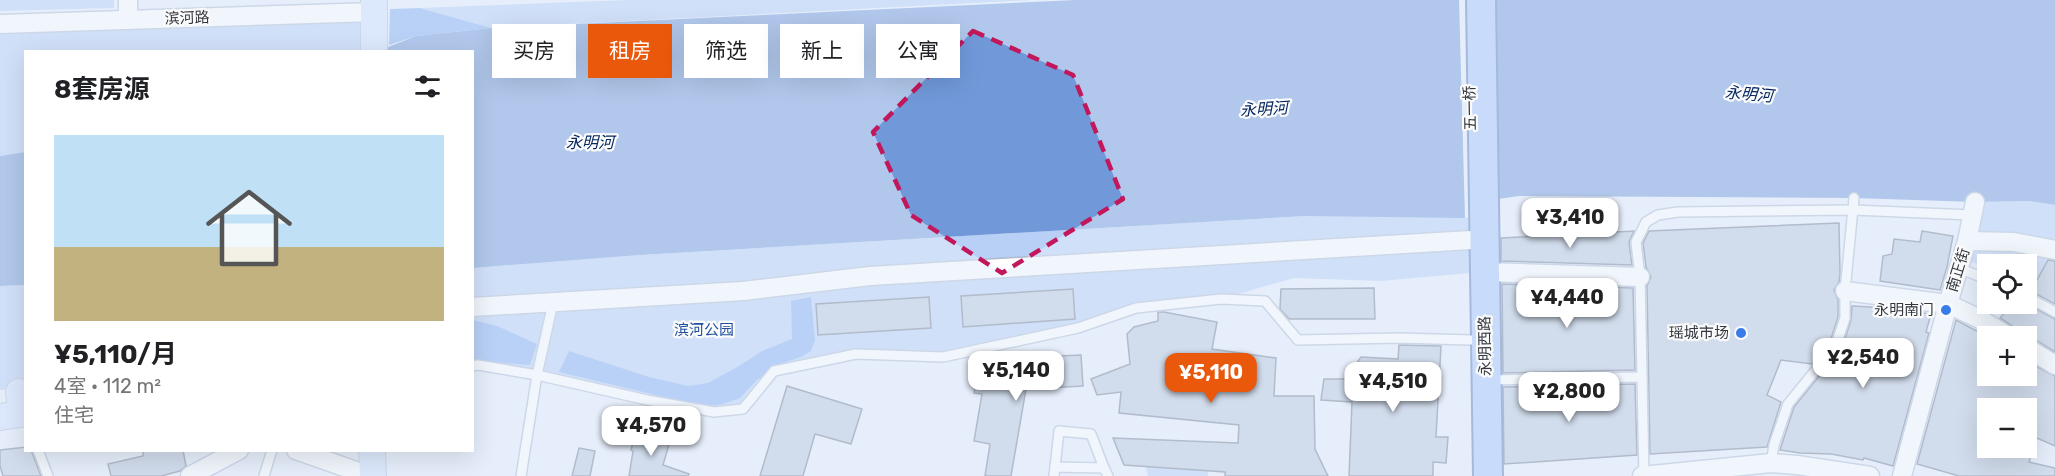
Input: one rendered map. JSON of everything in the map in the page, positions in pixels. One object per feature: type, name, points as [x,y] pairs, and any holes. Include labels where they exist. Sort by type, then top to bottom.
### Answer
[{"type":"main road","name":"五一桥","points":[[1469,0],[1475,224]]},
{"type":"main road","name":"五一桥","points":[[1475,224],[1481,0]]},
{"type":"main road","name":"永明西路","points":[[1475,224],[1484,272],[1488,476]]},
{"type":"main road","name":"永明西路","points":[[1471,476],[1471,340],[1475,224]]},
{"type":"main road","points":[[371,476],[372,452]]},
{"type":"street","points":[[128,0],[128,20]]},
{"type":"street","name":"滨河路","points":[[0,24],[128,20],[374,23]]},
{"type":"street","name":"南正街","points":[[1902,476],[1967,241],[1974,208]]},
{"type":"street","points":[[474,307],[743,291],[857,277],[1475,224]]},
{"type":"street","points":[[1967,241],[2014,242],[2055,250]]},
{"type":"street","points":[[1484,272],[1640,277]]},
{"type":"street","points":[[474,297],[754,280],[857,277]]},
{"type":"street","points":[[1845,291],[1948,304],[1991,326]]},
{"type":"street","points":[[2037,354],[2055,365]]},
{"type":"street","points":[[190,476],[234,452]]},
{"type":"street","points":[[302,452],[371,476]]},
{"type":"street","points":[[1643,476],[1694,473],[1771,463],[1870,476]]},
{"type":"lane","points":[[1771,463],[1773,445],[1788,404],[1836,345],[1845,318],[1845,291],[1854,198]]},
{"type":"lane","points":[[1643,476],[1640,277],[1636,242],[1646,222],[1658,215],[1678,212],[1974,208]]},
{"type":"lane","points":[[1959,268],[1977,275]]},
{"type":"lane","points":[[474,365],[478,364],[537,375],[616,394],[714,412],[743,409],[774,371],[856,354],[943,357],[1078,328],[1136,308],[1221,299],[1265,301],[1298,340],[1399,338],[1471,340]]},
{"type":"lane","points":[[2037,302],[2055,312]]},
{"type":"lane","points":[[521,476],[537,375],[553,303]]},
{"type":"lane","points":[[1486,380],[1642,377]]},
{"type":"lane","points":[[1059,431],[1091,434],[1106,472],[1054,471],[1059,431]]},
{"type":"lane","points":[[39,452],[48,476]]},
{"type":"lane","points":[[264,476],[271,452]]},
{"type":"highlighted area","points":[[973,31],[1073,75],[1123,199],[1002,273],[911,215],[873,132]]},
{"type":"green space","points":[[0,0],[114,0],[114,8],[0,11]]},
{"type":"green space","points":[[628,0],[1033,0],[568,24],[492,24],[491,28],[420,8]]},
{"type":"green space","points":[[374,12],[374,50],[24,50],[24,152],[0,156],[0,26]]},
{"type":"green space","points":[[2029,201],[2055,205],[2055,294],[2037,287],[2037,254],[1977,254],[1977,264],[1962,258],[1975,202]]},
{"type":"green space","name":"滨河公园","points":[[1305,216],[1471,216],[1470,273],[1381,281],[1294,278],[1221,299],[1136,308],[1078,328],[943,357],[855,354],[775,371],[743,409],[714,412],[474,366],[474,268],[640,255]]},
{"type":"green space","points":[[24,285],[24,388],[0,390],[0,286]]},
{"type":"green space","points":[[1146,467],[1208,471],[1208,476],[1148,476]]},
{"type":"shaded area","points":[[420,8],[491,28],[416,36],[389,45],[390,9]]},
{"type":"shaded area","points":[[811,297],[815,340],[811,351],[783,363],[757,380],[740,398],[720,405],[702,406],[559,372],[569,351],[649,377],[688,386],[708,383],[762,351],[792,339],[791,301]]},
{"type":"shaded area","points":[[474,320],[497,326],[537,344],[530,365],[474,361]]},
{"type":"water","name":"永明河","points":[[1076,0],[2055,0],[2055,205],[2029,201],[1975,202],[1854,198],[1519,196],[1498,199],[1481,214],[1465,218],[1305,216],[640,255],[474,268],[474,50],[381,50],[416,36],[492,28],[492,78],[576,78],[575,24]]},
{"type":"water","points":[[24,152],[24,285],[0,286],[0,156]]},
{"type":"pier","points":[[1459,0],[1491,0],[1471,217],[1465,218]]},
{"type":"building","name":"瑶城市场","points":[[1839,223],[1840,274],[1839,282],[1834,290],[1838,300],[1838,317],[1830,342],[1812,364],[1781,360],[1767,395],[1781,402],[1767,447],[1650,454],[1647,286],[1651,277],[1646,267],[1643,243],[1649,231]]},
{"type":"building","points":[[1634,231],[1629,242],[1632,265],[1501,261],[1501,238]]},
{"type":"building","points":[[1922,231],[1953,236],[1940,290],[1880,281],[1883,256],[1892,254],[1894,239],[1920,242]]},
{"type":"building","points":[[2048,260],[2055,261],[2055,304],[2037,294],[2037,280]]},
{"type":"building","points":[[1502,284],[1633,288],[1635,370],[1503,373]]},
{"type":"building","points":[[1374,288],[1375,319],[1289,319],[1280,309],[1281,289]]},
{"type":"building","points":[[1073,289],[1075,319],[963,327],[961,296]]},
{"type":"building","points":[[929,297],[931,328],[818,335],[816,304]]},
{"type":"building","points":[[1852,306],[1931,314],[1926,332],[1929,333],[1893,466],[1864,458],[1863,460],[1831,454],[1780,450],[1794,407],[1842,348],[1851,320]]},
{"type":"building","points":[[2037,309],[2055,319],[2055,352],[2037,341],[2037,326],[2012,326],[2000,318],[2003,314],[2037,314]]},
{"type":"building","points":[[1158,312],[1217,322],[1212,349],[1276,358],[1274,396],[1314,396],[1315,449],[1328,476],[1225,476],[1225,472],[1124,465],[1113,438],[1238,443],[1239,425],[1119,413],[1121,392],[1097,395],[1091,379],[1130,364],[1127,334],[1134,327],[1158,321]]},
{"type":"building","points":[[1956,320],[1977,331],[1977,386],[2037,386],[2037,367],[2055,376],[2055,446],[2037,438],[2037,398],[1977,398],[1977,458],[2030,458],[2029,462],[2055,468],[2055,476],[1959,476],[1917,464]]},
{"type":"building","points":[[1399,345],[1441,346],[1436,437],[1448,437],[1446,463],[1433,462],[1433,476],[1349,476],[1352,402],[1321,400],[1324,379],[1345,379],[1361,357],[1398,359]]},
{"type":"building","points":[[1081,355],[1083,386],[1026,389],[1011,476],[985,476],[990,444],[974,441],[982,394],[974,393],[980,362],[1018,370],[1017,358]]},
{"type":"building","points":[[1635,384],[1637,455],[1504,464],[1503,387]]},
{"type":"building","points":[[787,386],[862,409],[851,444],[815,434],[803,476],[760,476]]},
{"type":"building","points":[[636,431],[670,441],[663,465],[689,474],[688,476],[629,476],[633,451],[631,450]]},
{"type":"building","points":[[24,447],[24,452],[32,452],[41,476],[3,476],[0,466],[0,450]]},
{"type":"building","points":[[579,448],[595,451],[590,476],[572,476]]},
{"type":"building","points":[[143,452],[183,452],[186,466],[180,471],[161,476],[111,476],[108,464],[143,456]]},
{"type":"place","name":"永明南门","points":[[1946,310]]},
{"type":"place","name":"瑶城市场","points":[[1741,333]]}]
